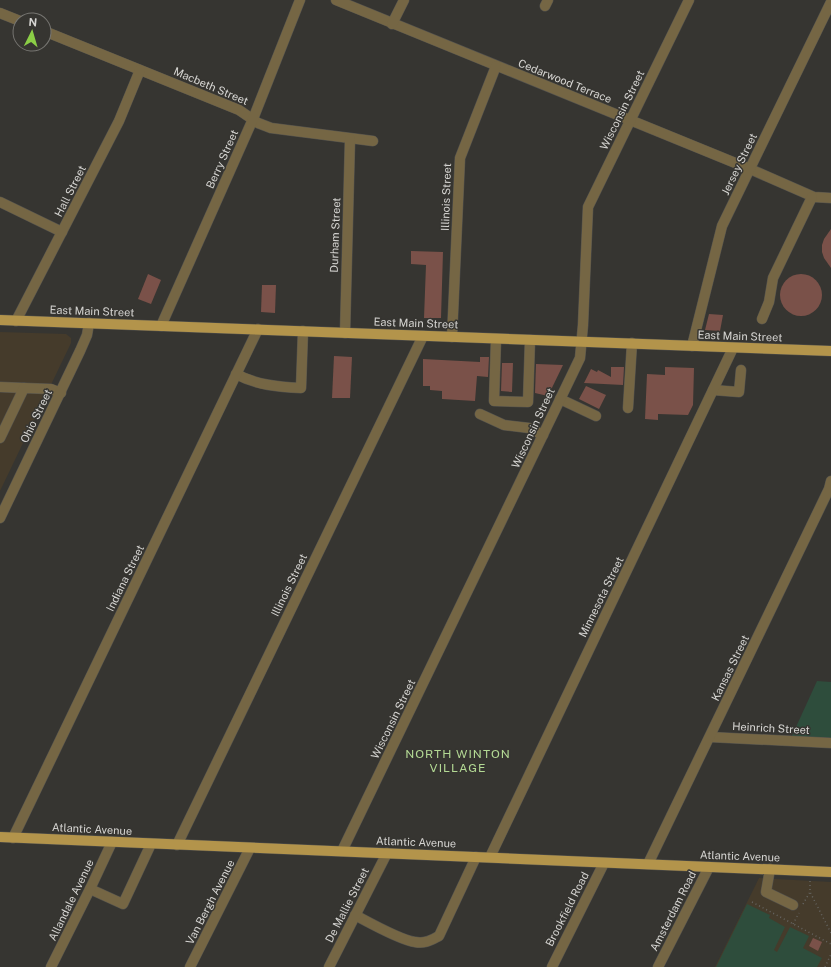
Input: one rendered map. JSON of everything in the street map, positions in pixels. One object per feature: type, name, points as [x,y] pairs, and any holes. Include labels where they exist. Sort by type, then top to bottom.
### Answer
[{"type":"main road","name":"East Main Street","points":[[0,320],[831,351]]},
{"type":"main road","name":"Atlantic Avenue","points":[[0,837],[831,872]]},
{"type":"street","name":"Berry Street","points":[[161,326],[254,119],[300,0]]},
{"type":"street","name":"Cedarwood Terrace","points":[[336,0],[750,169],[812,197],[831,198]]},
{"type":"street","points":[[392,24],[404,0]]},
{"type":"street","name":"Wisconsin Street","points":[[342,851],[580,358],[588,207],[689,0]]},
{"type":"street","name":"Jersey Street","points":[[692,346],[722,226],[831,2]]},
{"type":"street","points":[[0,13],[12,18]]},
{"type":"street","name":"Macbeth Street","points":[[52,34],[239,110],[264,126],[270,128],[373,141]]},
{"type":"street","name":"Illinois Street","points":[[452,337],[460,158],[496,66]]},
{"type":"street","name":"Hall Street","points":[[16,321],[119,121],[140,70]]},
{"type":"street","name":"Durham Street","points":[[344,333],[350,138]]},
{"type":"street","points":[[762,319],[769,302],[772,278],[812,197]]},
{"type":"street","points":[[0,202],[62,232]]},
{"type":"street","name":"Ohio Street","points":[[0,518],[84,343],[89,323]]},
{"type":"street","name":"Indiana Street","points":[[14,838],[258,329]]},
{"type":"street","points":[[236,374],[245,379],[277,387],[301,388],[303,331]]},
{"type":"street","name":"Illinois Street","points":[[177,845],[423,336]]},
{"type":"street","points":[[496,339],[494,401],[528,402],[530,340]]},
{"type":"street","points":[[628,408],[632,344]]},
{"type":"street","name":"Minnesota Street","points":[[490,857],[733,348]]},
{"type":"street","points":[[713,390],[739,392],[741,370]]},
{"type":"street","points":[[0,387],[51,389],[60,393]]},
{"type":"street","points":[[0,438],[24,388]]},
{"type":"street","points":[[560,399],[596,416]]},
{"type":"street","points":[[480,414],[504,425],[529,428],[543,435]]},
{"type":"street","name":"Kansas Street","points":[[648,864],[829,489],[831,481]]},
{"type":"street","name":"Heinrich Street","points":[[710,737],[831,743]]},
{"type":"street","name":"Allandale Avenue","points":[[51,967],[112,842]]},
{"type":"street","points":[[90,889],[123,904],[151,844]]},
{"type":"street","name":"Van Bergh Avenue","points":[[190,967],[250,848]]},
{"type":"street","name":"De Mallie Street","points":[[329,967],[387,853]]},
{"type":"street","points":[[355,916],[407,940],[416,943],[430,942],[439,936],[476,856]]},
{"type":"street","name":"Brookfield Road","points":[[552,967],[604,862]]},
{"type":"street","name":"Amsterdam Road","points":[[658,967],[709,867]]},
{"type":"street","points":[[770,869],[766,892],[793,905]]},
{"type":"path","points":[[810,881],[810,892],[831,933]]},
{"type":"path","points":[[752,902],[831,944]]},
{"type":"path","points":[[824,967],[831,954]]},
{"type":"shaded area","points":[[0,332],[66,334],[71,338],[71,343],[0,491]]},
{"type":"shaded area","points":[[759,878],[831,882],[831,967],[715,967]]},
{"type":"green space","points":[[817,681],[831,682],[831,740],[791,738]]},
{"type":"green space","points":[[747,904],[770,915],[769,918],[785,927],[774,950],[777,952],[790,927],[809,936],[803,948],[822,958],[817,967],[716,967]]},
{"type":"building","points":[[831,229],[831,268],[824,258],[822,245]]},
{"type":"building","points":[[411,251],[443,252],[441,318],[424,318],[426,265],[411,264]]},
{"type":"building","points":[[148,274],[161,280],[151,304],[138,299]]},
{"type":"building","points":[[801,274],[816,280],[822,295],[816,310],[801,316],[786,310],[780,295],[786,280]]},
{"type":"building","points":[[262,285],[276,285],[275,313],[261,312]]},
{"type":"building","points":[[709,314],[723,315],[720,331],[705,330]]},
{"type":"building","points":[[334,356],[352,357],[350,398],[332,398]]},
{"type":"building","points":[[480,357],[489,357],[488,377],[477,376],[475,401],[442,399],[442,391],[430,390],[430,386],[423,386],[423,359],[480,362]]},
{"type":"building","points":[[502,363],[513,363],[512,392],[501,391]]},
{"type":"building","points":[[536,364],[563,365],[548,396],[535,393]]},
{"type":"building","points":[[611,367],[624,367],[623,385],[584,383],[591,369],[597,372],[598,370],[611,377]]},
{"type":"building","points":[[665,367],[694,368],[693,405],[688,415],[658,414],[658,420],[645,419],[647,374],[665,375]]},
{"type":"building","points":[[586,386],[606,395],[599,409],[579,399]]},
{"type":"building","points":[[813,938],[822,942],[818,951],[809,946]]},
{"type":"district","name":"NORTH WINTON VILLAGE","points":[[458,761]]}]
